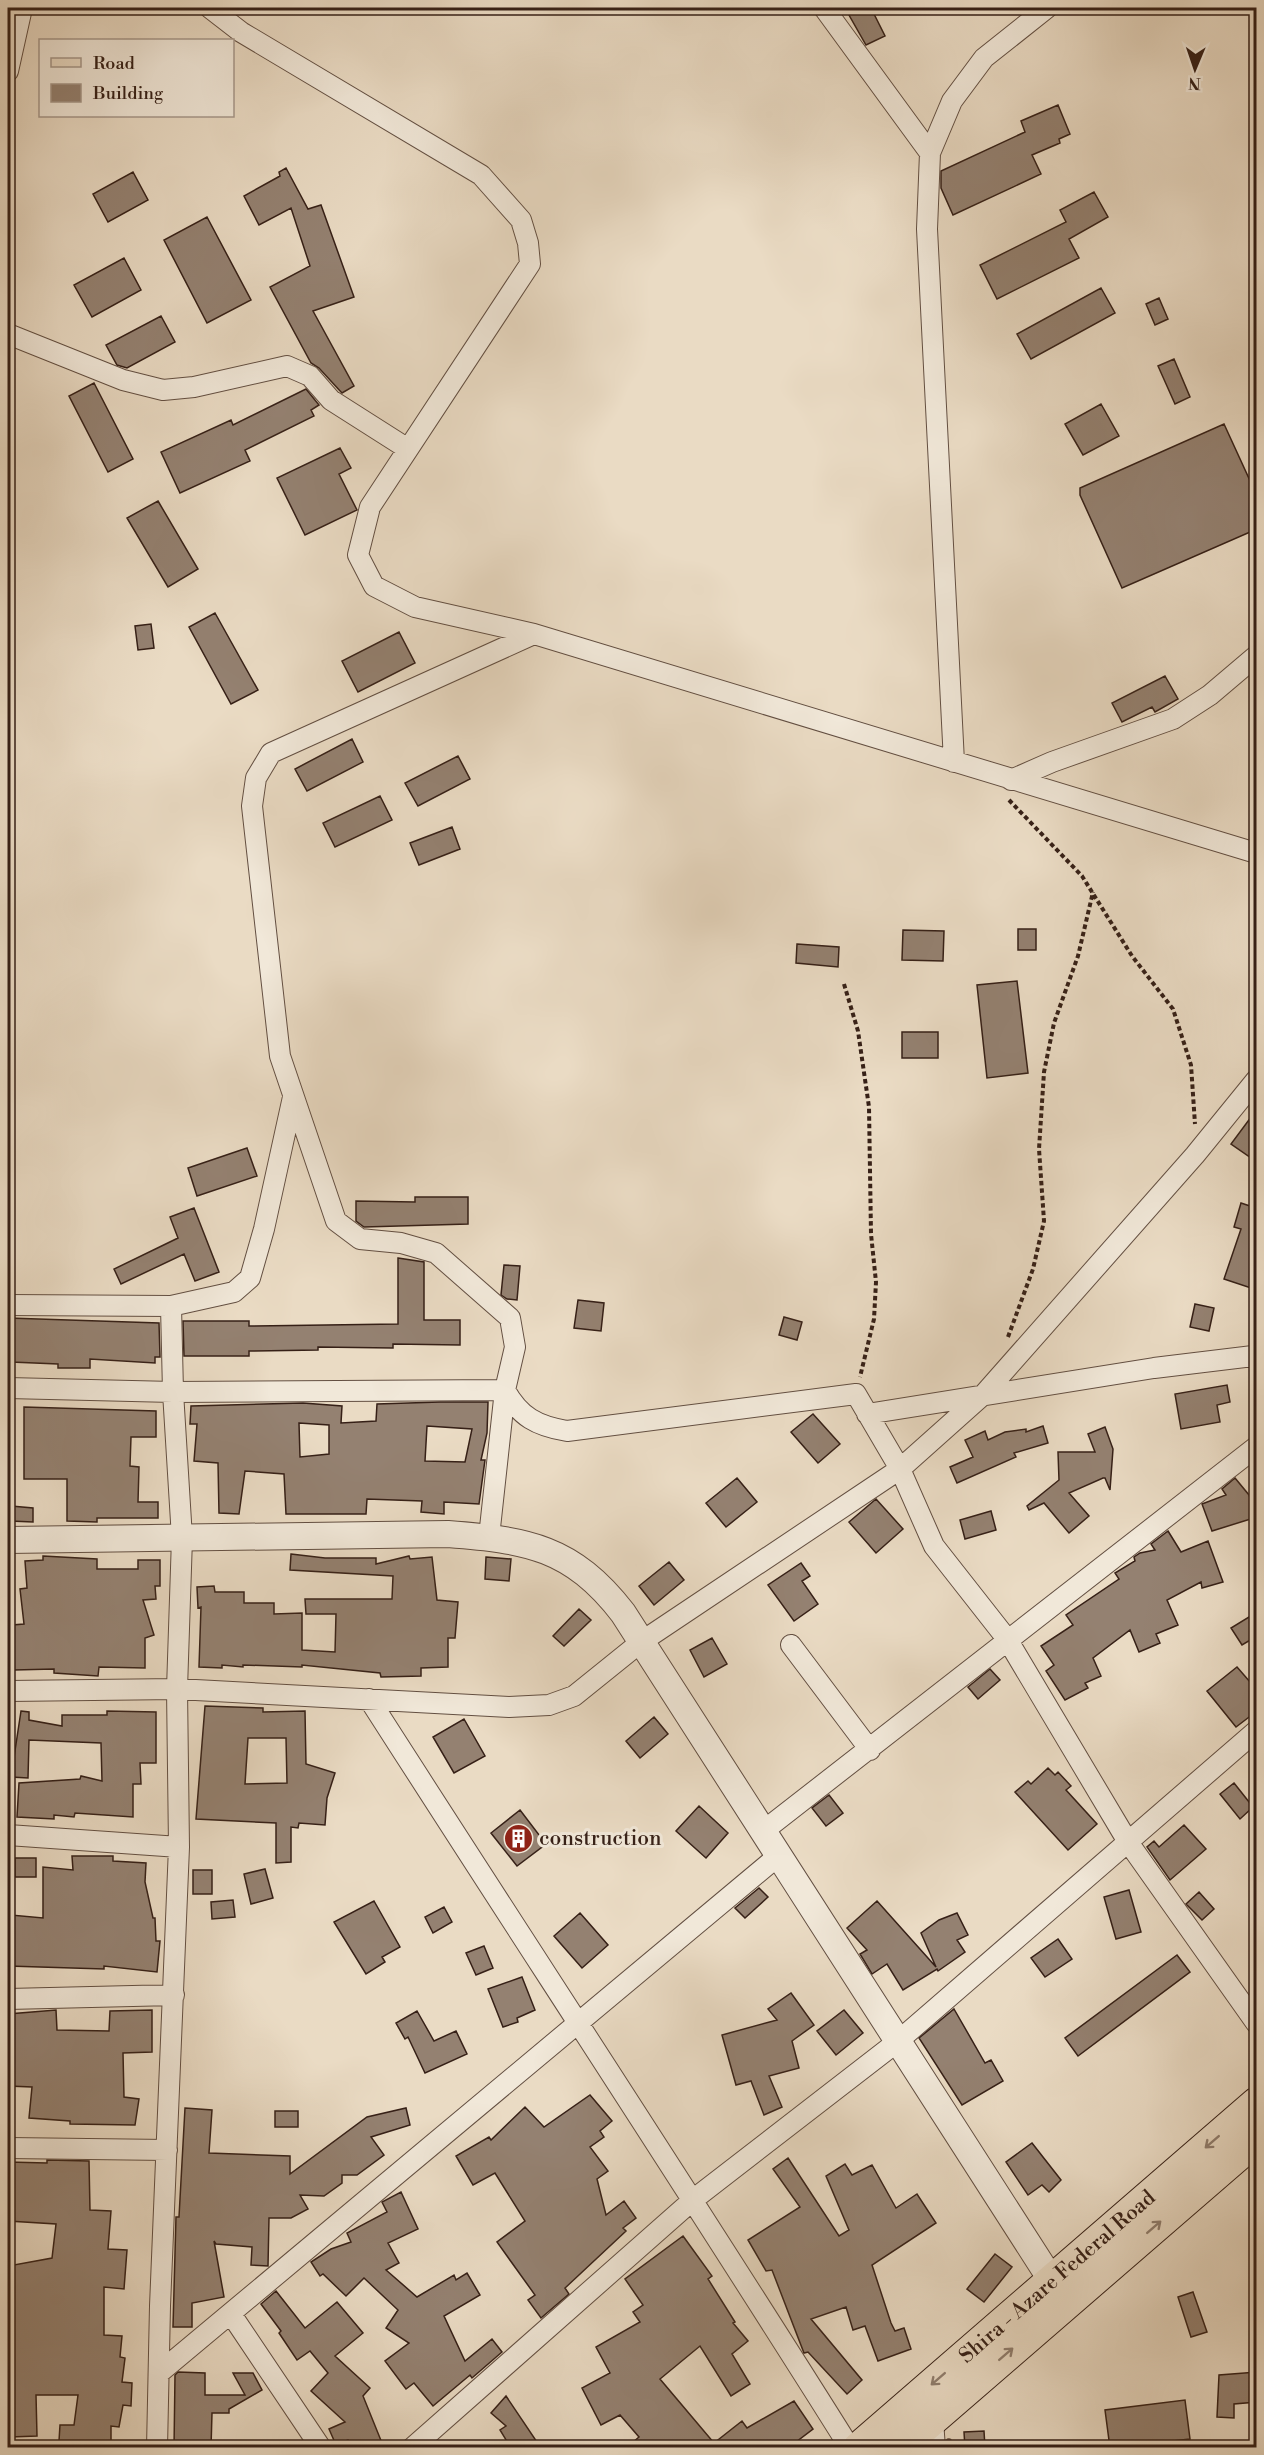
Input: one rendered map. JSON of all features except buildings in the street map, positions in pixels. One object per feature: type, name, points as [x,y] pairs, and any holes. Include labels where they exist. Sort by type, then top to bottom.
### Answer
[{"type":"main road","name":"Shira - Azare Federal Road","points":[[859,2448],[1257,2103]]},
{"type":"main road","name":"Shira - Azare Federal Road","points":[[899,2448],[931,2434],[1257,2139]]},
{"type":"street","points":[[8,71],[22,8]]},
{"type":"street","points":[[210,8],[241,32],[481,175],[521,220],[528,243],[530,264],[370,507],[358,555],[374,586],[415,607],[534,634],[954,762],[1006,786],[1257,853]]},
{"type":"street","points":[[824,8],[930,153]]},
{"type":"street","points":[[954,762],[927,229],[930,153],[952,101],[984,58],[1047,8]]},
{"type":"street","points":[[8,334],[123,380],[163,390],[194,387],[287,366],[310,376],[331,400],[408,449]]},
{"type":"street","points":[[489,1537],[505,1390],[514,1347],[510,1318],[436,1253],[401,1243],[360,1239],[336,1221],[280,1056],[252,806],[256,778],[271,753],[534,634]]},
{"type":"street","points":[[1006,786],[1062,758],[1173,719],[1210,695],[1257,656]]},
{"type":"street","points":[[8,1691],[177,1689],[509,1707],[549,1705],[574,1696],[641,1642],[900,1469],[984,1394],[1195,1155],[1257,1080]]},
{"type":"street","points":[[8,1305],[171,1306],[234,1292],[250,1278],[264,1229],[293,1096]]},
{"type":"street","points":[[157,2448],[179,1847],[177,1689],[182,1538],[172,1392],[171,1306]]},
{"type":"street","points":[[867,1414],[1154,1368],[1252,1356],[1257,1359]]},
{"type":"street","points":[[8,1388],[172,1392],[505,1390]]},
{"type":"street","points":[[505,1390],[515,1408],[543,1427],[567,1431],[855,1394],[900,1469],[934,1546],[1007,1639],[1128,1842],[1257,2023]]},
{"type":"street","points":[[762,1832],[870,1750],[1007,1639],[1253,1457]]},
{"type":"street","points":[[8,1540],[448,1534],[489,1537],[538,1547],[574,1564],[601,1586],[641,1642],[1052,2281]]},
{"type":"street","points":[[792,1645],[870,1750]]},
{"type":"street","points":[[369,1699],[577,2024],[694,2199],[850,2448]]},
{"type":"street","points":[[412,2448],[694,2199],[897,2042],[1257,1731]]},
{"type":"street","points":[[8,1835],[179,1847]]},
{"type":"street","points":[[159,2373],[778,1856]]},
{"type":"street","points":[[8,1999],[174,1995]]},
{"type":"street","points":[[8,2148],[167,2150]]},
{"type":"street","points":[[231,2314],[321,2448]]},
{"type":"path","points":[[1006,786],[1019,807],[1082,876],[1132,956],[1173,1009],[1191,1065],[1196,1099],[1195,1155]]},
{"type":"path","points":[[1005,1344],[1033,1269],[1044,1221],[1039,1149],[1044,1072],[1054,1023],[1078,956],[1093,892]]},
{"type":"path","points":[[844,984],[858,1031],[869,1107],[871,1234],[876,1282],[874,1319],[855,1394]]},
{"type":"waterway","points":[[949,2441],[950,2448]]},
{"type":"place","name":"construction","points":[[518,1838]]}]
